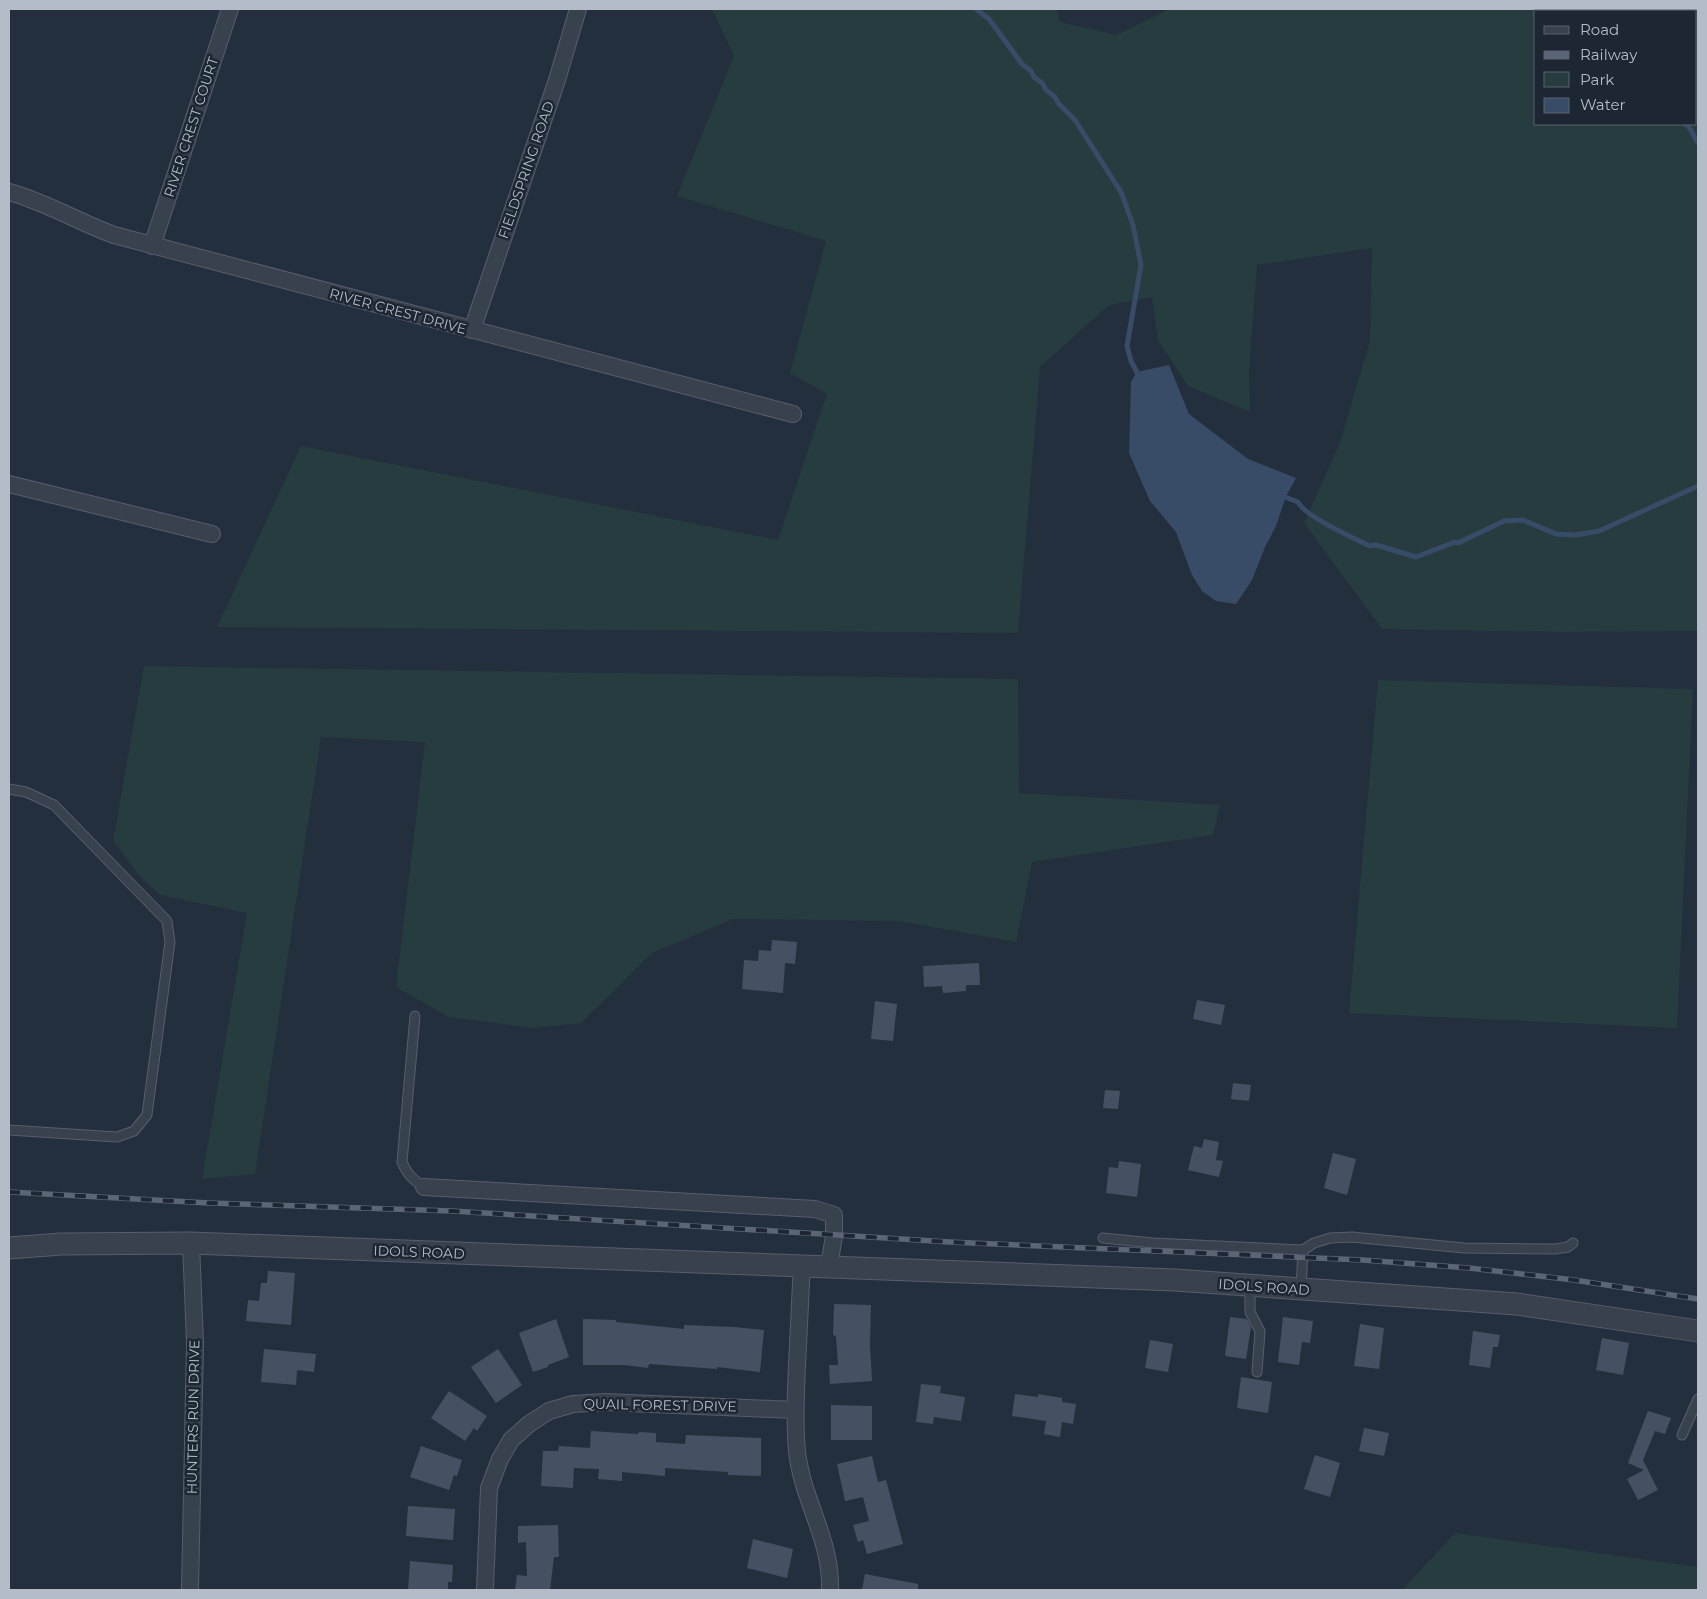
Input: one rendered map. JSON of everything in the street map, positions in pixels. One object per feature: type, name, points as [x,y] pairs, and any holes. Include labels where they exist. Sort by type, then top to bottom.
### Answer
[{"type":"street","name":"RIVER CREST COURT","points":[[152,246],[230,9]]},
{"type":"street","name":"FIELDSPRING ROAD","points":[[472,330],[578,9]]},
{"type":"street","name":"RIVER CREST DRIVE","points":[[9,192],[37,201],[90,226],[152,246],[793,414]]},
{"type":"street","points":[[9,484],[212,534]]},
{"type":"street","points":[[424,1187],[814,1209],[834,1216],[834,1236],[829,1266]]},
{"type":"street","name":"IDOLS ROAD","points":[[9,1248],[61,1244],[192,1243],[1175,1280],[1517,1304],[1698,1330]]},
{"type":"street","name":"HUNTERS RUN DRIVE","points":[[190,1590],[195,1343],[192,1243]]},
{"type":"street","points":[[802,1265],[795,1410],[797,1452],[804,1488],[827,1551],[830,1590]]},
{"type":"street","name":"QUAIL FOREST DRIVE","points":[[485,1590],[489,1488],[500,1459],[512,1440],[529,1424],[549,1411],[573,1404],[606,1402],[795,1410]]},
{"type":"lane","points":[[9,789],[26,792],[54,805],[166,921],[170,942],[147,1114],[134,1131],[116,1137],[9,1130]]},
{"type":"lane","points":[[415,1016],[402,1162],[406,1172],[413,1180],[424,1187]]},
{"type":"lane","points":[[1103,1238],[1153,1243],[1303,1250],[1314,1243],[1330,1238],[1352,1237],[1464,1248],[1555,1249],[1568,1247],[1573,1243]]},
{"type":"lane","points":[[1301,1289],[1303,1250]]},
{"type":"lane","points":[[1250,1286],[1250,1312],[1260,1330],[1257,1372]]},
{"type":"lane","points":[[1682,1435],[1698,1399]]},
{"type":"green space","points":[[712,9],[1057,9],[1060,22],[1116,35],[1167,9],[1698,9],[1698,631],[1562,632],[1382,629],[1304,523],[1339,445],[1370,341],[1372,248],[1257,265],[1249,370],[1250,412],[1188,386],[1158,340],[1152,297],[1109,305],[1040,367],[1018,633],[217,627],[301,446],[778,540],[827,394],[790,373],[826,241],[677,196],[734,56]]},
{"type":"green space","points":[[144,666],[1018,679],[1019,793],[1220,805],[1213,835],[1032,862],[1016,942],[899,921],[733,919],[652,953],[581,1023],[532,1028],[449,1017],[396,987],[425,742],[321,737],[255,1174],[202,1179],[247,913],[160,895],[140,876],[113,841]]},
{"type":"green space","points":[[1378,680],[1693,689],[1677,1028],[1349,1013]]},
{"type":"green space","points":[[1455,1533],[1698,1567],[1698,1590],[1402,1590]]},
{"type":"water","points":[[1169,365],[1189,414],[1248,459],[1296,478],[1286,496],[1276,526],[1265,547],[1252,580],[1236,604],[1216,601],[1202,591],[1192,575],[1176,532],[1150,501],[1129,453],[1131,382],[1137,372]]},
{"type":"building","points":[[772,940],[797,942],[795,964],[785,963],[783,993],[742,989],[744,960],[758,961],[759,950],[771,951]]},
{"type":"building","points":[[979,963],[980,985],[966,985],[966,991],[943,993],[942,986],[924,987],[923,966]]},
{"type":"building","points":[[1197,1000],[1225,1005],[1221,1025],[1193,1019]]},
{"type":"building","points":[[875,1001],[897,1004],[893,1041],[871,1039]]},
{"type":"building","points":[[1233,1083],[1251,1085],[1249,1101],[1231,1099]]},
{"type":"building","points":[[1105,1090],[1120,1091],[1118,1109],[1103,1108]]},
{"type":"building","points":[[1204,1139],[1219,1142],[1216,1160],[1223,1161],[1219,1177],[1188,1170],[1194,1146],[1202,1148]]},
{"type":"building","points":[[1333,1153],[1356,1159],[1347,1195],[1324,1188]]},
{"type":"building","points":[[1119,1161],[1141,1164],[1137,1197],[1106,1193],[1109,1167],[1118,1168]]},
{"type":"building","points":[[268,1271],[295,1273],[291,1325],[246,1321],[248,1300],[259,1301],[261,1283],[267,1283]]},
{"type":"building","points":[[834,1304],[871,1305],[870,1345],[872,1381],[830,1384],[829,1365],[838,1365],[836,1336],[833,1335]]},
{"type":"building","points":[[1230,1317],[1247,1319],[1251,1327],[1246,1359],[1225,1356]]},
{"type":"building","points":[[1283,1317],[1313,1321],[1310,1343],[1302,1342],[1299,1365],[1278,1362]]},
{"type":"building","points":[[556,1319],[569,1357],[533,1372],[519,1333]]},
{"type":"building","points":[[583,1319],[616,1320],[616,1322],[684,1329],[684,1325],[764,1330],[760,1372],[717,1367],[717,1369],[649,1364],[648,1368],[624,1365],[583,1365]]},
{"type":"building","points":[[1360,1324],[1384,1328],[1379,1369],[1354,1366]]},
{"type":"building","points":[[1473,1331],[1500,1335],[1498,1347],[1493,1347],[1490,1368],[1469,1365]]},
{"type":"building","points":[[1602,1338],[1629,1343],[1623,1375],[1596,1370]]},
{"type":"building","points":[[1150,1340],[1173,1344],[1168,1372],[1145,1368]]},
{"type":"building","points":[[264,1349],[316,1354],[314,1372],[297,1370],[296,1385],[261,1382]]},
{"type":"building","points":[[498,1349],[522,1385],[496,1403],[471,1367]]},
{"type":"building","points":[[1241,1377],[1272,1382],[1268,1413],[1237,1408]]},
{"type":"building","points":[[921,1384],[941,1386],[940,1393],[965,1397],[961,1421],[934,1417],[933,1424],[916,1422]]},
{"type":"building","points":[[449,1391],[487,1416],[477,1431],[474,1428],[465,1441],[431,1418]]},
{"type":"building","points":[[1015,1394],[1038,1397],[1038,1394],[1062,1398],[1062,1402],[1076,1404],[1073,1424],[1062,1422],[1060,1437],[1044,1434],[1046,1421],[1012,1416]]},
{"type":"building","points":[[831,1405],[872,1406],[872,1440],[831,1440]]},
{"type":"building","points":[[1648,1411],[1671,1418],[1665,1434],[1655,1431],[1643,1460],[1658,1490],[1638,1500],[1627,1479],[1644,1470],[1628,1463]]},
{"type":"building","points":[[1364,1428],[1389,1433],[1384,1456],[1359,1451]]},
{"type":"building","points":[[591,1431],[638,1434],[639,1432],[656,1433],[656,1442],[685,1444],[686,1435],[761,1438],[761,1476],[728,1475],[728,1472],[665,1468],[665,1476],[622,1472],[622,1481],[598,1479],[599,1469],[574,1468],[573,1488],[541,1486],[543,1451],[558,1451],[559,1446],[590,1448]]},
{"type":"building","points":[[421,1446],[462,1460],[457,1476],[454,1475],[449,1490],[410,1477]]},
{"type":"building","points":[[1315,1455],[1340,1463],[1330,1497],[1304,1489]]},
{"type":"building","points":[[872,1456],[878,1482],[886,1480],[903,1544],[867,1554],[863,1540],[858,1542],[853,1525],[869,1521],[863,1497],[845,1501],[837,1464]]},
{"type":"building","points":[[408,1506],[455,1509],[453,1540],[406,1536]]},
{"type":"building","points":[[558,1525],[559,1557],[554,1557],[550,1590],[515,1590],[517,1575],[527,1576],[526,1542],[518,1543],[518,1526]]},
{"type":"building","points":[[753,1539],[793,1549],[787,1578],[747,1568]]},
{"type":"building","points":[[410,1561],[453,1565],[452,1582],[448,1582],[448,1590],[408,1590]]},
{"type":"building","points":[[865,1574],[918,1584],[918,1590],[862,1590]]},
{"type":"waterway","points":[[976,9],[989,19],[1022,64],[1031,71],[1034,77],[1043,84],[1046,90],[1055,97],[1058,103],[1075,120],[1121,192],[1133,225],[1141,265],[1127,346],[1131,361],[1140,378]]},
{"type":"waterway","points":[[1686,125],[1698,143]]},
{"type":"waterway","points":[[1280,495],[1298,502],[1302,508],[1319,520],[1370,546],[1376,545],[1416,557],[1455,542],[1458,543],[1504,521],[1523,520],[1556,534],[1575,535],[1599,531],[1698,486]]},
{"type":"railway","points":[[9,1192],[209,1203],[452,1211],[949,1242],[1363,1260],[1469,1268],[1574,1280],[1698,1299]]}]
